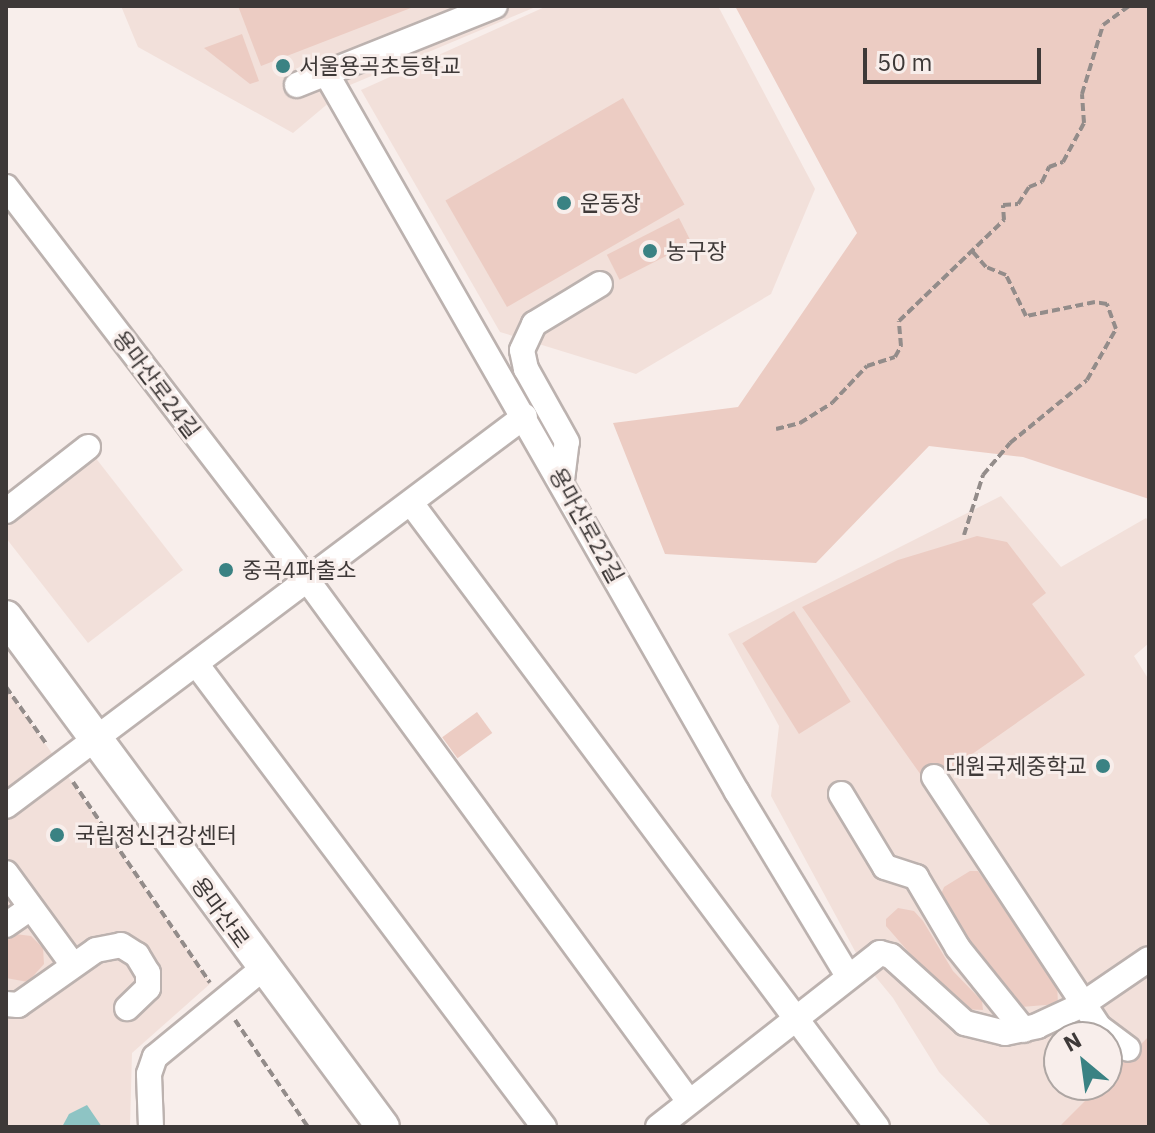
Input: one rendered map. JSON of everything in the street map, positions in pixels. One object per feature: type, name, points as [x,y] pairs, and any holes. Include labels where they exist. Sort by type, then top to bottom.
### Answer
[{"type":"main road","name":"용마산로","points":[[6,617],[262,969],[383,1127]]},
{"type":"street","points":[[297,85],[495,6]]},
{"type":"street","name":"용마산로22길","points":[[326,73],[562,480],[744,804],[848,976]]},
{"type":"street","name":"용마산로24길","points":[[6,187],[308,581]]},
{"type":"street","points":[[562,480],[567,442],[526,369],[522,350],[534,324],[600,284]]},
{"type":"street","points":[[6,806],[96,742],[525,416]]},
{"type":"street","points":[[6,511],[88,447]]},
{"type":"street","points":[[411,503],[877,1127]]},
{"type":"street","points":[[308,581],[688,1100]]},
{"type":"street","points":[[197,665],[544,1127]]},
{"type":"street","points":[[934,777],[1084,1004],[1104,1032],[1128,1049]]},
{"type":"street","points":[[841,794],[885,867],[916,877],[943,925],[1024,1030]]},
{"type":"street","points":[[6,873],[73,965]]},
{"type":"street","points":[[6,925],[30,908]]},
{"type":"street","points":[[6,1004],[18,1005],[73,965],[110,945],[130,949],[144,962],[149,981],[144,994],[127,1008]]},
{"type":"street","points":[[658,1127],[688,1100],[876,955],[888,954],[965,1023],[984,1031],[1024,1030],[1084,1004],[1149,959]]},
{"type":"street","points":[[151,1127],[149,1074],[155,1057],[262,969]]},
{"type":"path","points":[[776,429],[800,423],[832,403],[867,366],[895,357],[901,346],[899,321],[1004,220],[1003,205],[1018,204],[1029,187],[1042,182],[1049,167],[1063,162],[1084,123],[1082,94],[1103,25],[1129,6]]},
{"type":"path","points":[[964,535],[983,475],[1010,443],[1087,380],[1116,329],[1107,304],[1095,302],[1026,316],[1006,275],[986,267],[971,250]]},
{"type":"path","points":[[6,687],[308,1127]]},
{"type":"shaded area","name":"서울용곡초등학교","points":[[121,6],[538,6],[350,85],[293,133],[138,47]]},
{"type":"shaded area","points":[[238,6],[416,6],[261,66]]},
{"type":"shaded area","points":[[547,6],[718,6],[815,189],[771,294],[636,374],[500,332],[361,90]]},
{"type":"shaded area","points":[[735,6],[1149,6],[1149,499],[1023,457],[929,446],[816,563],[665,554],[613,423],[738,407],[857,233]]},
{"type":"shaded area","points":[[242,34],[259,81],[250,84],[204,48]]},
{"type":"shaded area","name":"운동장","points":[[623,98],[684,205],[507,307],[445,200]]},
{"type":"shaded area","name":"농구장","points":[[679,218],[692,243],[620,280],[607,255]]},
{"type":"shaded area","points":[[91,452],[183,570],[88,643],[6,538],[6,518]]},
{"type":"shaded area","points":[[1001,496],[1061,567],[1146,518],[1149,522],[1149,643],[1134,656],[1149,680],[1149,1127],[992,1127],[939,1072],[893,998],[856,953],[771,796],[779,726],[728,634]]},
{"type":"shaded area","points":[[977,536],[1007,542],[1046,593],[1032,604],[1085,675],[928,785],[802,607],[898,560]]},
{"type":"shaded area","points":[[794,611],[851,702],[799,734],[742,643]]},
{"type":"shaded area","name":"국립정신건강센터","points":[[6,687],[211,983],[132,1053],[130,1127],[6,1127]]},
{"type":"shaded area","points":[[477,712],[492,733],[457,758],[442,737]]},
{"type":"shaded area","points":[[970,871],[978,871],[1057,982],[1058,1004],[1021,1007],[980,965],[940,897],[944,887]]},
{"type":"shaded area","points":[[898,908],[914,911],[923,921],[953,971],[982,1001],[983,1010],[963,1009],[946,995],[886,926],[886,919]]},
{"type":"shaded area","points":[[15,934],[31,936],[43,948],[44,964],[28,982],[6,978],[6,938]]},
{"type":"shaded area","points":[[1149,1036],[1149,1127],[1060,1126],[1085,1101],[1123,1101],[1123,1063]]},
{"type":"water","points":[[87,1105],[102,1127],[62,1127],[69,1114]]},
{"type":"place","name":"서울용곡초등학교","points":[[283,66]]},
{"type":"place","name":"운동장","points":[[564,203]]},
{"type":"place","name":"농구장","points":[[650,251]]},
{"type":"place","name":"중곡4파출소","points":[[226,570]]},
{"type":"place","name":"대원국제중학교","points":[[1103,766]]},
{"type":"place","name":"국립정신건강센터","points":[[57,835]]}]
